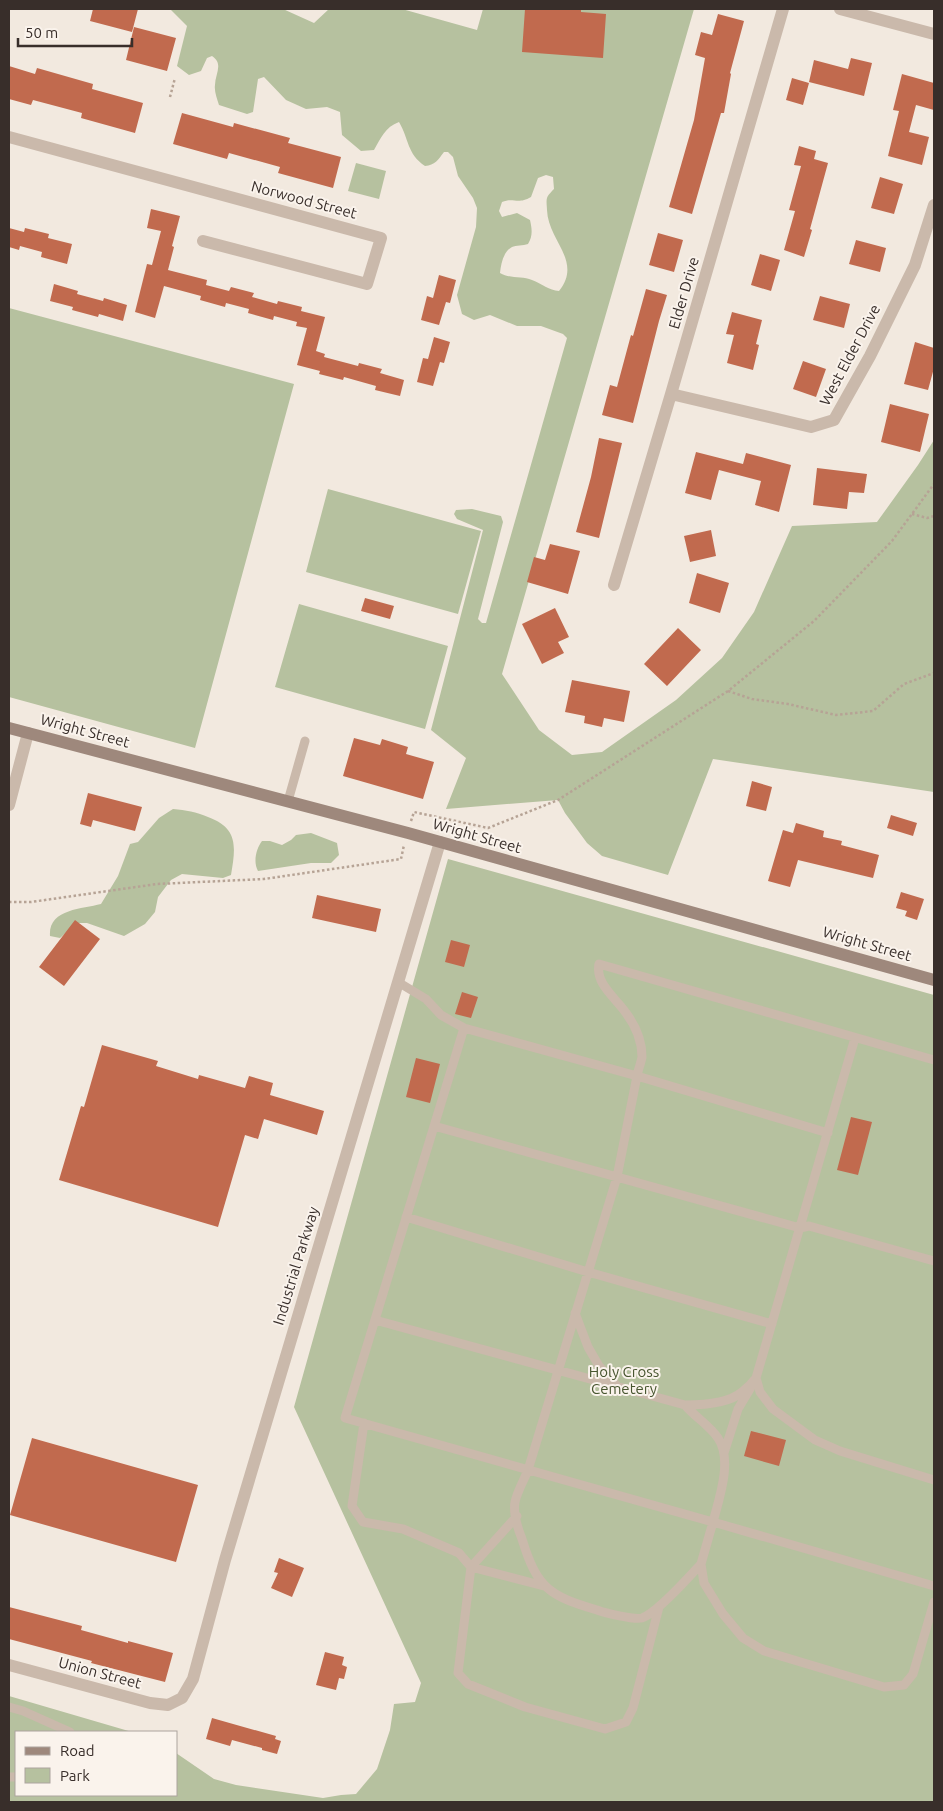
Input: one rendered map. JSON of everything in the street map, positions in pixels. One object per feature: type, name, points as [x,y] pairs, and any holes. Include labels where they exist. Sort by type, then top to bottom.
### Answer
[{"type":"main road","name":"Wright Street","points":[[9,728],[408,833],[934,980]]},
{"type":"street","name":"Elder Drive","points":[[614,585],[782,9]]},
{"type":"street","points":[[840,9],[934,34]]},
{"type":"street","name":"Norwood Street","points":[[9,137],[381,238],[367,284],[202,241]]},
{"type":"street","name":"West Elder Drive","points":[[671,394],[812,427],[834,420],[870,356],[915,265],[934,206]]},
{"type":"street","points":[[9,805],[28,733]]},
{"type":"street","name":"Industrial Parkway","points":[[182,1698],[193,1679],[225,1560],[440,842]]},
{"type":"street","name":"Union Street","points":[[9,1665],[150,1703],[168,1705],[182,1698]]},
{"type":"lane","points":[[288,801],[305,741]]},
{"type":"lane","points":[[544,1586],[530,1564],[518,1529],[515,1502],[528,1470],[616,1176],[642,1057],[639,1036],[626,1013],[608,991],[597,972],[599,964],[934,1060]]},
{"type":"lane","points":[[398,982],[426,999],[440,1015],[464,1028],[637,1076],[828,1133]]},
{"type":"lane","points":[[464,1028],[345,1418],[934,1586]]},
{"type":"lane","points":[[856,1038],[756,1378],[738,1409],[724,1453],[724,1476],[701,1564],[704,1583],[722,1614],[743,1638],[764,1651],[884,1687],[904,1684],[914,1674],[934,1602]]},
{"type":"lane","points":[[434,1126],[800,1228],[809,1226],[934,1261]]},
{"type":"lane","points":[[406,1218],[772,1324]]},
{"type":"lane","points":[[575,1312],[595,1360],[618,1387]]},
{"type":"lane","points":[[375,1320],[684,1405],[703,1406],[721,1402],[741,1394],[756,1378]]},
{"type":"lane","points":[[756,1378],[760,1392],[773,1409],[815,1440],[840,1451],[934,1480]]},
{"type":"lane","points":[[684,1405],[719,1439],[724,1453]]},
{"type":"lane","points":[[364,1423],[352,1506],[363,1522],[403,1529],[459,1553],[471,1567],[544,1586],[569,1602],[609,1614],[642,1618],[659,1606],[701,1564]]},
{"type":"lane","points":[[517,1516],[471,1567],[458,1673],[468,1684],[525,1707],[605,1729],[626,1722],[633,1708],[659,1606]]},
{"type":"lane","points":[[9,1707],[68,1731]]},
{"type":"path","points":[[170,97],[175,78]]},
{"type":"path","points":[[408,833],[414,812],[488,828],[558,800],[728,692],[814,621],[892,541],[934,484]]},
{"type":"path","points":[[912,514],[927,518],[934,516]]},
{"type":"path","points":[[728,692],[752,699],[788,704],[836,715],[874,711],[904,684],[934,673]]},
{"type":"path","points":[[9,902],[31,902],[156,884],[264,879],[400,859]]},
{"type":"green space","points":[[170,9],[283,9],[314,23],[329,9],[402,9],[477,30],[483,9],[694,9],[502,674],[539,730],[572,755],[602,752],[676,700],[722,658],[754,612],[792,526],[877,522],[934,440],[934,792],[713,759],[668,875],[602,856],[587,843],[558,800],[446,809],[466,758],[431,730],[483,530],[457,519],[454,514],[456,510],[472,509],[501,516],[503,522],[478,619],[482,623],[486,623],[567,338],[563,334],[541,326],[517,326],[490,315],[474,320],[462,314],[457,295],[476,227],[477,208],[473,198],[458,176],[453,157],[448,152],[444,152],[434,163],[425,166],[412,151],[399,122],[387,130],[374,150],[361,151],[342,135],[340,112],[327,107],[306,109],[286,100],[264,77],[258,79],[253,112],[247,114],[219,105],[215,90],[218,69],[216,59],[212,56],[207,58],[201,71],[189,75],[177,66],[187,26]],"holes":[[[546,175],[553,177],[554,189],[547,198],[547,210],[553,232],[566,260],[567,270],[565,280],[559,291],[528,279],[500,273],[506,252],[514,246],[528,244],[532,232],[530,220],[517,213],[502,217],[499,211],[502,202],[510,200],[519,201],[531,197],[538,178]]]},
{"type":"green space","points":[[356,163],[386,171],[379,199],[348,191]]},
{"type":"green space","points":[[9,308],[294,384],[195,748],[9,697]]},
{"type":"green space","points":[[328,489],[481,531],[458,614],[306,572]]},
{"type":"green space","points":[[299,604],[448,646],[425,729],[275,687]]},
{"type":"green space","points":[[173,809],[199,814],[218,821],[225,827],[233,839],[234,847],[231,875],[223,878],[182,874],[171,880],[158,897],[155,912],[145,924],[124,936],[87,923],[77,923],[60,938],[50,936],[54,920],[60,915],[76,909],[101,904],[118,876],[130,844],[138,842],[159,818]]},
{"type":"green space","points":[[311,833],[337,843],[339,855],[331,863],[311,863],[258,871],[256,856],[262,841],[270,841],[282,845],[296,835]]},
{"type":"green space","name":"Holy Cross Cemetery","points":[[448,859],[934,995],[934,1802],[9,1802],[9,1696],[129,1731],[15,1731],[15,1796],[178,1796],[178,1754],[214,1779],[236,1785],[323,1798],[356,1794],[377,1769],[390,1730],[394,1704],[415,1702],[421,1683],[294,1407]]},
{"type":"building","points":[[93,9],[138,9],[132,32],[90,21]]},
{"type":"building","points":[[525,9],[581,9],[581,12],[606,14],[603,58],[522,52]]},
{"type":"building","points":[[718,14],[744,21],[730,73],[724,113],[721,113],[692,214],[669,207],[694,120],[705,58],[695,55],[701,32],[712,35]]},
{"type":"building","points":[[134,27],[176,38],[167,71],[126,60]]},
{"type":"building","points":[[851,58],[872,63],[864,96],[809,82],[814,60],[848,69]]},
{"type":"building","points":[[9,66],[35,74],[37,68],[93,84],[92,89],[143,103],[135,133],[81,118],[82,113],[33,100],[31,105],[9,99]]},
{"type":"building","points":[[902,74],[934,83],[934,110],[916,105],[909,132],[929,137],[922,165],[888,156],[899,111],[893,110]]},
{"type":"building","points":[[792,78],[809,83],[803,105],[786,100]]},
{"type":"building","points":[[182,113],[233,127],[234,123],[290,138],[288,143],[341,157],[333,188],[278,173],[280,167],[229,153],[227,159],[173,144]]},
{"type":"building","points":[[799,146],[816,151],[814,159],[828,163],[804,257],[784,250],[795,211],[789,210],[801,166],[794,165]]},
{"type":"building","points":[[880,177],[903,184],[894,214],[871,208]]},
{"type":"building","points":[[151,209],[180,216],[168,270],[207,280],[206,285],[229,291],[231,287],[254,293],[252,297],[277,304],[278,301],[302,307],[301,311],[325,317],[316,351],[325,354],[324,357],[358,366],[359,363],[382,369],[380,373],[404,380],[400,396],[375,390],[376,386],[344,377],[343,380],[319,374],[320,371],[297,365],[307,328],[296,326],[297,322],[274,316],[273,320],[248,313],[249,309],[226,303],[225,307],[200,300],[201,296],[164,286],[155,318],[135,312],[147,264],[152,265],[161,231],[147,228]]},
{"type":"building","points":[[9,228],[24,232],[25,228],[49,234],[48,238],[72,244],[67,264],[41,257],[42,252],[20,246],[19,250],[9,247]]},
{"type":"building","points":[[658,233],[683,240],[674,272],[649,265]]},
{"type":"building","points":[[856,240],[886,248],[880,272],[849,264]]},
{"type":"building","points":[[760,254],[780,260],[771,291],[751,285]]},
{"type":"building","points":[[439,275],[456,280],[450,303],[446,302],[439,325],[421,320],[427,296],[433,298]]},
{"type":"building","points":[[54,284],[78,291],[77,294],[103,301],[104,298],[127,305],[123,321],[99,314],[98,317],[72,310],[73,307],[50,301]]},
{"type":"building","points":[[646,289],[667,295],[633,423],[602,415],[610,385],[617,387]]},
{"type":"building","points":[[820,296],[850,304],[844,328],[813,320]]},
{"type":"building","points":[[732,312],[762,320],[756,344],[759,345],[753,370],[727,363],[734,335],[726,334]]},
{"type":"building","points":[[434,337],[450,342],[444,363],[440,362],[433,386],[417,382],[423,358],[428,359]]},
{"type":"building","points":[[915,342],[934,348],[934,368],[928,390],[904,384]]},
{"type":"building","points":[[803,361],[826,369],[816,397],[793,389]]},
{"type":"building","points":[[890,404],[929,414],[920,452],[881,442]]},
{"type":"building","points":[[599,438],[622,443],[599,538],[576,532]]},
{"type":"building","points":[[696,452],[743,464],[746,453],[791,465],[779,512],[755,505],[761,481],[719,470],[711,500],[685,493]]},
{"type":"building","points":[[817,468],[867,474],[864,493],[849,492],[847,509],[813,505]]},
{"type":"building","points":[[711,530],[716,556],[690,562],[684,536]]},
{"type":"building","points":[[550,544],[580,551],[568,594],[527,582],[534,557],[545,560]]},
{"type":"building","points":[[697,573],[729,583],[720,613],[689,603]]},
{"type":"building","points":[[365,598],[394,606],[390,619],[361,611]]},
{"type":"building","points":[[555,608],[569,637],[558,642],[564,653],[542,664],[522,624]]},
{"type":"building","points":[[678,628],[701,650],[667,686],[644,664]]},
{"type":"building","points":[[572,680],[630,691],[624,722],[604,718],[602,727],[584,723],[585,716],[565,712]]},
{"type":"building","points":[[354,738],[380,745],[382,739],[408,747],[406,754],[434,762],[423,799],[343,776]]},
{"type":"building","points":[[752,781],[772,787],[766,811],[746,806]]},
{"type":"building","points":[[88,793],[142,807],[135,831],[93,820],[91,827],[80,824]]},
{"type":"building","points":[[891,815],[917,823],[913,836],[887,828]]},
{"type":"building","points":[[796,823],[824,831],[823,837],[842,841],[841,845],[879,855],[873,878],[798,860],[790,887],[768,881],[783,830],[793,833]]},
{"type":"building","points":[[901,892],[924,899],[917,920],[905,916],[907,911],[896,908]]},
{"type":"building","points":[[317,895],[381,909],[376,932],[312,918]]},
{"type":"building","points":[[75,920],[100,939],[64,986],[39,967]]},
{"type":"building","points":[[451,940],[470,945],[464,967],[445,962]]},
{"type":"building","points":[[462,992],[478,997],[471,1018],[455,1014]]},
{"type":"building","points":[[102,1045],[158,1061],[156,1066],[198,1079],[199,1075],[245,1088],[249,1076],[273,1083],[270,1095],[324,1111],[317,1135],[264,1119],[258,1139],[245,1135],[218,1227],[59,1180],[81,1106],[84,1107]]},
{"type":"building","points":[[416,1058],[440,1064],[430,1103],[406,1097]]},
{"type":"building","points":[[851,1117],[872,1122],[858,1175],[837,1170]]},
{"type":"building","points":[[751,1431],[786,1440],[779,1466],[744,1456]]},
{"type":"building","points":[[32,1438],[198,1485],[176,1562],[10,1515]]},
{"type":"building","points":[[279,1558],[304,1568],[292,1597],[271,1588],[278,1573],[274,1572]]},
{"type":"building","points":[[9,1607],[82,1626],[81,1630],[173,1653],[165,1682],[9,1639]]},
{"type":"building","points":[[325,1652],[344,1657],[342,1665],[347,1667],[344,1679],[339,1678],[336,1690],[316,1685]]},
{"type":"building","points":[[212,1718],[276,1736],[275,1739],[281,1741],[277,1754],[232,1740],[230,1746],[206,1739]]}]
